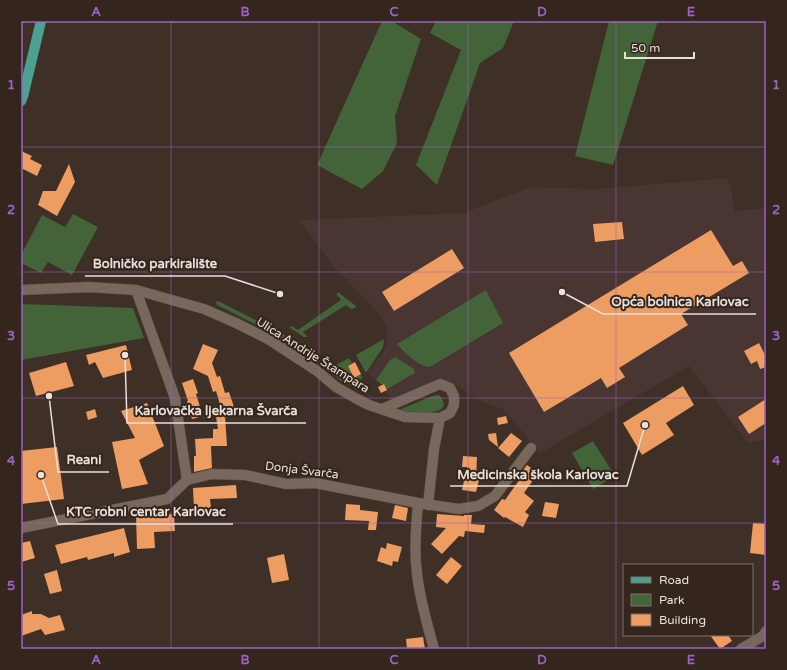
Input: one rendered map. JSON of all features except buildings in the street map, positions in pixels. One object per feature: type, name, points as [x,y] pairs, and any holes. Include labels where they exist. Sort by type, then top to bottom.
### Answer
[{"type":"main road","points":[[21,102],[41,21]]},
{"type":"street","name":"Ulica Andrije Štampara","points":[[21,290],[88,287],[136,290],[204,309],[268,339],[317,371],[336,387],[369,405],[405,417],[440,418]]},
{"type":"street","points":[[23,525],[167,499],[187,480],[175,398],[136,290]]},
{"type":"street","points":[[382,409],[440,384],[450,388],[454,396],[454,405],[450,413],[440,418],[415,545],[416,574],[421,601],[434,649]]},
{"type":"street","name":"Donja Švarča","points":[[187,480],[212,474],[245,475],[286,484],[314,483],[423,504],[459,509],[478,506],[495,496],[530,448]]},
{"type":"street","points":[[740,649],[763,636],[766,631]]},
{"type":"shaded area","points":[[728,178],[735,211],[766,208],[766,440],[748,443],[689,366],[540,453],[503,409],[483,402],[454,384],[441,381],[392,403],[381,384],[368,373],[387,346],[387,329],[382,317],[334,267],[299,220],[463,213],[531,187],[596,189]]},
{"type":"green space","points":[[382,21],[392,21],[421,39],[395,116],[397,143],[383,171],[362,189],[317,165]]},
{"type":"green space","points":[[436,21],[514,21],[503,48],[480,63],[437,185],[416,165],[461,50],[430,33]]},
{"type":"green space","points":[[609,21],[658,21],[613,165],[575,156]]},
{"type":"green space","points":[[73,214],[98,227],[72,275],[48,262],[41,273],[21,263],[21,255],[42,215],[65,227]]},
{"type":"green space","points":[[486,290],[503,323],[430,367],[421,365],[397,344]]},
{"type":"green space","points":[[337,293],[356,306],[355,308],[351,309],[346,305],[303,332],[307,337],[304,337],[290,328],[292,326],[298,330],[341,300]]},
{"type":"green space","points":[[218,301],[281,333],[317,355],[317,359],[314,359],[278,337],[217,305],[216,302]]},
{"type":"green space","points":[[21,304],[133,308],[144,338],[21,360]]},
{"type":"green space","points":[[384,339],[383,347],[366,373],[356,355]]},
{"type":"green space","points":[[395,357],[414,369],[415,373],[387,389],[384,384],[381,384],[376,380],[390,360]]},
{"type":"green space","points":[[349,358],[352,363],[348,366],[354,378],[361,374],[362,378],[356,385],[352,386],[340,380],[325,368],[327,364],[334,366]]},
{"type":"green space","points":[[439,395],[444,403],[440,410],[424,413],[402,413],[399,410],[432,396]]},
{"type":"green space","points":[[593,441],[615,476],[593,489],[572,453]]},
{"type":"place","name":"Opća bolnica Karlovac","points":[[562,292]]},
{"type":"place","name":"Bolničko parkiralište","points":[[280,294]]},
{"type":"place","name":"Karlovačka ljekarna Švarča","points":[[125,355]]},
{"type":"place","name":"Reani","points":[[49,396]]},
{"type":"place","name":"Medicinska škola Karlovac","points":[[645,425]]},
{"type":"place","name":"KTC robni centar Karlovac","points":[[41,475]]}]
